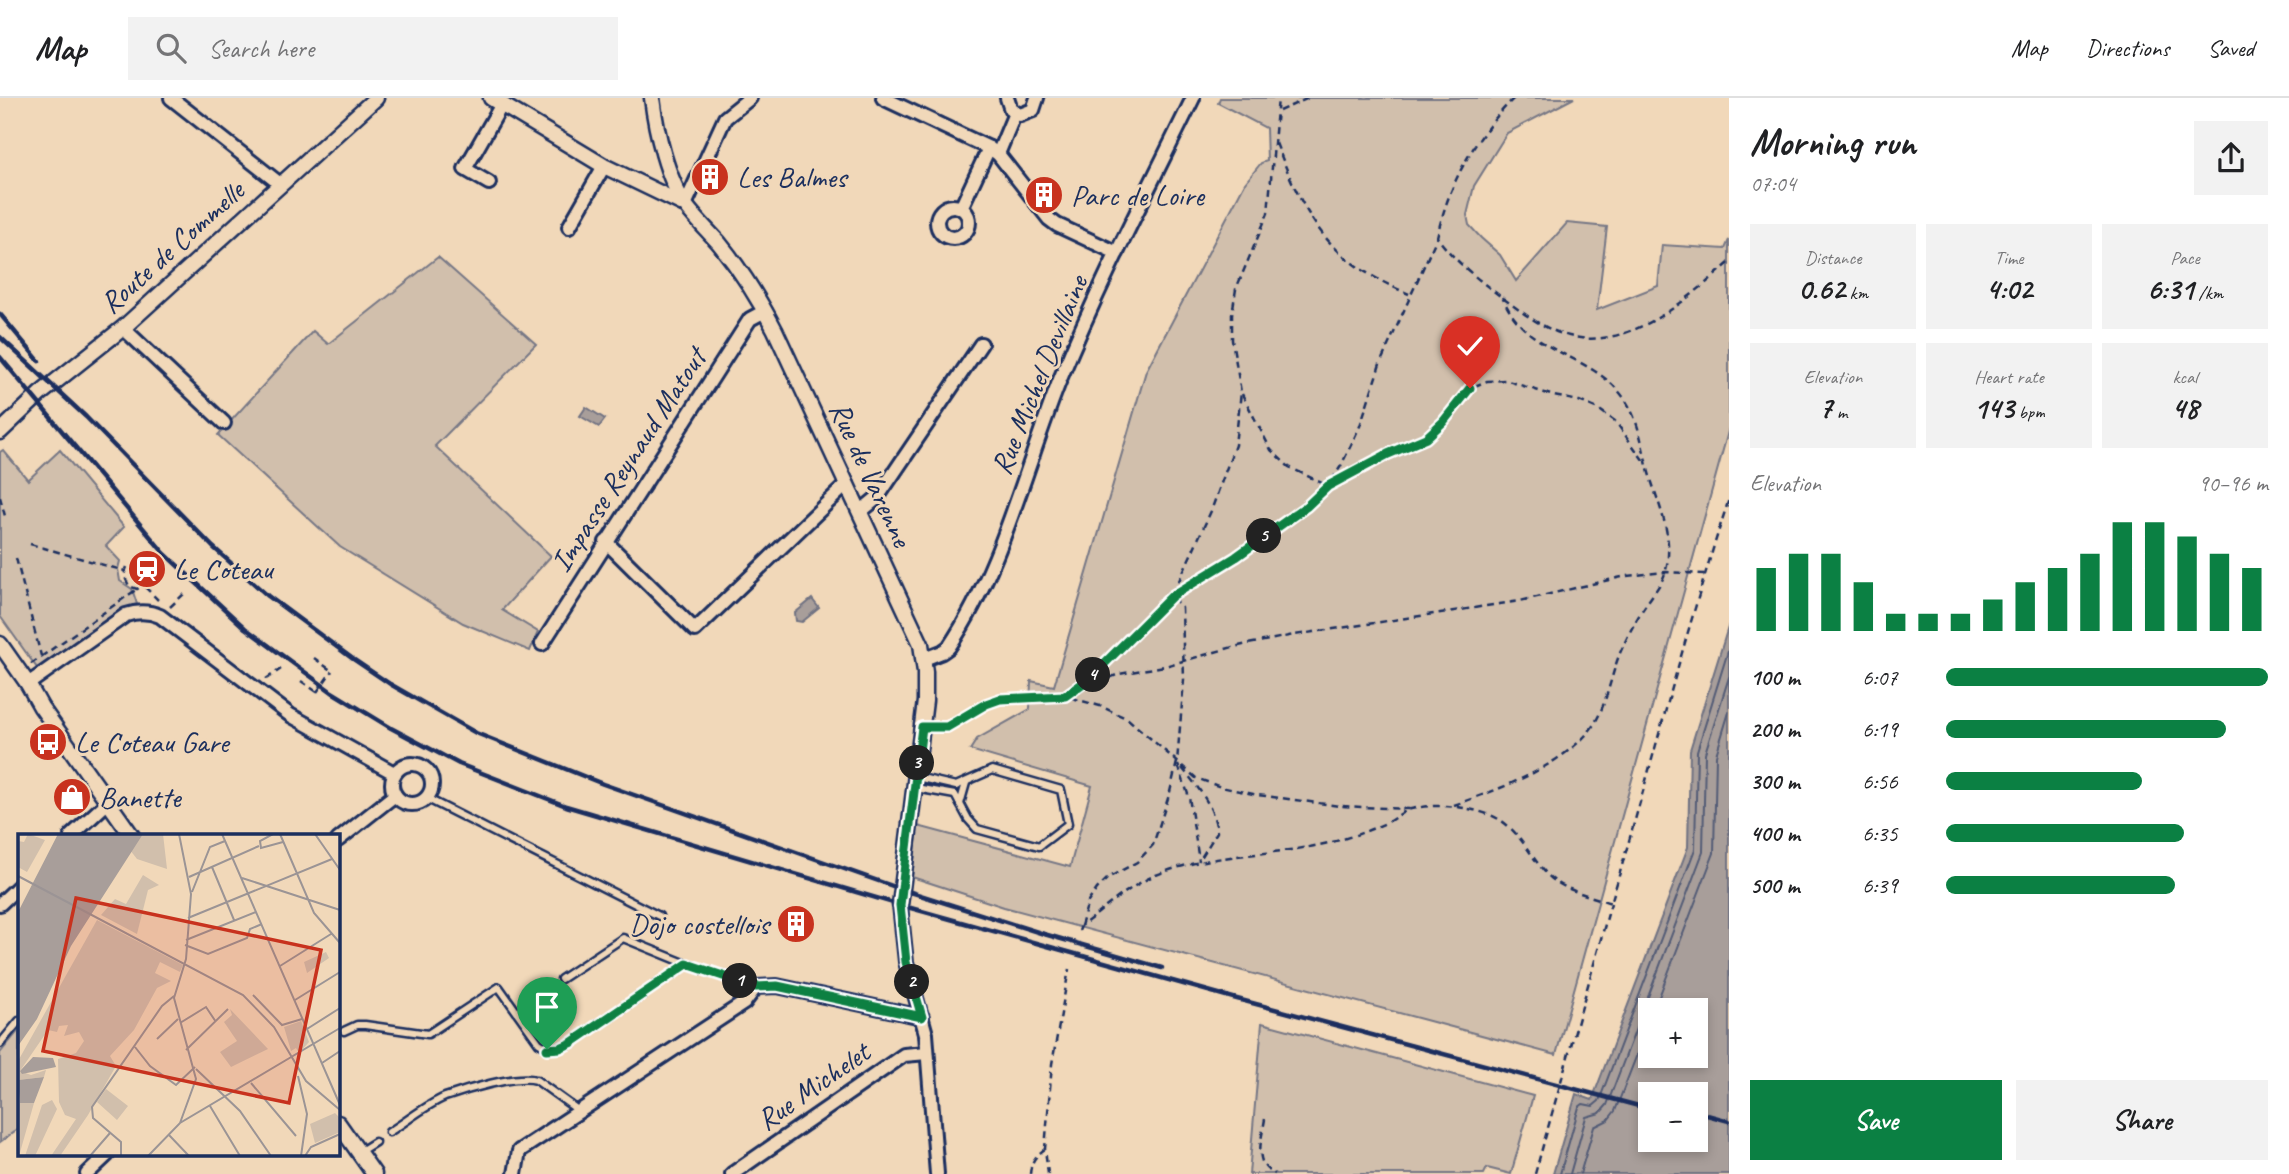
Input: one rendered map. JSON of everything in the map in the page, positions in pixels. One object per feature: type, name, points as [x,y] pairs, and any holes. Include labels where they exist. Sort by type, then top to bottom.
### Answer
[{"type":"street","points":[[171,98],[280,184]]},
{"type":"street","name":"Route de Commelle","points":[[0,432],[40,394],[123,328],[376,98]]},
{"type":"street","name":"Rue de Varenne","points":[[652,98],[655,126],[667,165],[685,205],[720,245],[758,297],[848,484],[916,633],[924,659],[926,686],[900,905]]},
{"type":"street","points":[[489,183],[466,169],[496,101],[604,166],[685,205],[724,118],[750,98]]},
{"type":"street","points":[[883,98],[993,151],[1049,219],[1117,253]]},
{"type":"street","points":[[1007,98],[1008,106],[1015,113],[1029,113],[1036,106],[1037,98]]},
{"type":"street","name":"Rue Michel Devillaine","points":[[924,659],[949,647],[990,572],[1061,376],[1117,253],[1193,98]]},
{"type":"street","points":[[961,208],[1015,113]]},
{"type":"street","points":[[569,227],[604,166]]},
{"type":"street","name":"Impasse Reynaud Matout","points":[[542,644],[750,319],[765,311]]},
{"type":"street","points":[[123,328],[224,423]]},
{"type":"street","points":[[860,512],[877,498],[981,344]]},
{"type":"street","points":[[606,542],[695,630],[848,484]]},
{"type":"street","points":[[24,678],[126,615],[137,611],[163,613],[290,715],[394,773]]},
{"type":"street","points":[[0,644],[35,699],[131,834]]},
{"type":"street","points":[[406,764],[421,765],[431,777],[431,792],[426,798],[413,804],[400,800],[391,784],[394,773],[406,764]]},
{"type":"street","points":[[340,837],[395,795]]},
{"type":"street","points":[[73,834],[108,803]]},
{"type":"street","points":[[0,904],[18,887]]},
{"type":"street","points":[[900,905],[906,962],[922,1017],[927,1052],[937,1174]]},
{"type":"street","points":[[515,1174],[519,1151],[744,1003],[756,987],[777,986],[922,1017]]},
{"type":"street","name":"Rue Michelet","points":[[732,1174],[904,1055],[927,1052]]},
{"type":"street","points":[[340,1126],[374,1174]]},
{"type":"street","points":[[87,1174],[106,1156]]},
{"type":"lane","points":[[992,770],[1061,790],[1068,824],[1039,846],[976,829],[955,795],[915,782],[956,786],[992,770]]},
{"type":"lane","points":[[960,804],[966,783]]},
{"type":"lane","points":[[426,798],[659,916]]},
{"type":"lane","points":[[561,979],[623,939],[756,987]]},
{"type":"lane","points":[[344,1031],[365,1024],[428,1034],[499,987],[539,1043],[553,1050],[571,1043],[687,964]]},
{"type":"lane","points":[[0,1044],[18,1022]]},
{"type":"lane","points":[[389,1132],[443,1098],[510,1079],[528,1077],[579,1111]]},
{"type":"lane","points":[[359,1152],[375,1142]]},
{"type":"path","points":[[1172,596],[1211,512],[1235,445],[1241,392],[1232,340],[1232,314],[1236,289],[1268,214],[1279,111],[1278,98]]},
{"type":"path","points":[[1279,111],[1309,98]]},
{"type":"path","points":[[1065,696],[1089,679],[1172,596],[1216,571],[1307,506],[1328,486],[1360,426],[1380,364],[1437,237],[1452,185],[1482,133],[1514,98]]},
{"type":"path","points":[[1274,140],[1313,222],[1331,245],[1346,260],[1380,282],[1410,295]]},
{"type":"path","points":[[1437,237],[1456,259],[1531,318],[1568,335],[1593,339],[1617,336],[1642,326],[1674,307],[1729,263]]},
{"type":"path","points":[[922,727],[947,727],[986,704],[1000,699],[1065,696],[1100,706],[1128,719],[1152,737],[1196,778],[1220,787],[1340,806],[1410,809],[1451,806],[1505,786],[1535,772],[1586,735],[1601,710],[1628,635],[1666,572],[1667,528],[1647,467],[1637,423],[1614,385],[1594,370],[1536,338],[1516,321],[1502,297]]},
{"type":"path","points":[[1328,486],[1388,454],[1426,438],[1443,422],[1470,388],[1487,381],[1505,380],[1598,409],[1615,421],[1647,467]]},
{"type":"path","points":[[1241,392],[1271,450],[1289,467],[1328,486]]},
{"type":"path","points":[[0,497],[6,520]]},
{"type":"path","points":[[1535,1174],[1704,573],[1729,499]]},
{"type":"path","points":[[30,544],[126,569],[126,583],[137,589]]},
{"type":"path","points":[[16,558],[41,656]]},
{"type":"path","points":[[1065,696],[1119,674],[1294,635],[1520,601],[1626,576],[1666,572],[1704,573]]},
{"type":"path","points":[[24,678],[41,656],[137,589],[145,586],[163,613],[185,593]]},
{"type":"path","points":[[1079,931],[1088,902],[1097,889],[1108,878],[1138,862],[1153,845],[1170,792],[1177,762],[1184,661],[1182,608],[1172,596]]},
{"type":"path","points":[[301,681],[317,692],[332,671],[314,658]]},
{"type":"path","points":[[265,680],[281,669]]},
{"type":"path","points":[[1177,762],[1189,797],[1199,861]]},
{"type":"path","points":[[1177,762],[1201,791],[1215,817],[1217,832],[1199,861]]},
{"type":"path","points":[[1451,806],[1492,816],[1514,831],[1541,869],[1554,881],[1611,903]]},
{"type":"path","points":[[1081,926],[1123,892],[1188,863],[1323,844],[1358,835],[1410,809]]},
{"type":"path","points":[[1048,1174],[1045,1149],[1052,1063],[1069,969]]},
{"type":"path","points":[[1265,1119],[1260,1159],[1268,1171],[1275,1174]]},
{"type":"path","points":[[1030,1174],[1031,1163],[1045,1149]]},
{"type":"shaded area","points":[[1220,98],[1574,98],[1507,133],[1474,186],[1467,215],[1469,225],[1500,255],[1516,281],[1567,223],[1607,227],[1597,310],[1658,286],[1662,245],[1725,249],[1729,240],[1729,428],[1556,1055],[1004,907],[912,877],[918,826],[1070,867],[1092,786],[970,750],[977,739],[1030,709],[1031,681],[1054,686],[1146,371],[1245,183],[1261,163],[1267,161],[1266,128],[1218,103]]},
{"type":"shaded area","points":[[438,257],[536,344],[435,446],[551,556],[502,610],[538,632],[530,651],[463,623],[340,547],[218,435],[313,331],[328,344]]},
{"type":"shaded area","points":[[3,450],[28,480],[60,450],[124,527],[106,546],[120,561],[120,581],[132,589],[137,604],[122,609],[37,668],[0,616],[0,452]]},
{"type":"shaded area","points":[[1262,1023],[1533,1096],[1511,1174],[1487,1168],[1484,1174],[1249,1174]]},
{"type":"shaded area","points":[[18,1031],[18,1129],[0,1142],[0,1053]]},
{"type":"water","points":[[586,407],[605,419],[599,427],[580,416]]},
{"type":"water","points":[[812,599],[819,608],[802,622],[796,621],[795,613]]},
{"type":"water","points":[[1729,624],[1729,1174],[1553,1174],[1576,1094],[1592,1100],[1688,847],[1690,750]]},
{"type":"railway","points":[[0,314],[39,361]]},
{"type":"railway","points":[[0,337],[86,417],[213,547],[268,596],[390,684],[476,733],[603,784],[901,889],[1162,968]]},
{"type":"railway","points":[[0,357],[164,553],[245,628],[332,692],[391,728],[459,764],[566,806],[900,905],[1237,999],[1638,1106]]},
{"type":"railway","points":[[1708,1115],[1729,1121]]},
{"type":"place","name":"Les Balmes","points":[[710,177]]},
{"type":"place","name":"Parc de Loire","points":[[1044,195]]},
{"type":"place","name":"Le Coteau","points":[[147,569]]},
{"type":"place","name":"Le Coteau Gare","points":[[48,742]]},
{"type":"place","name":"Banette","points":[[72,797]]},
{"type":"place","name":"Dojo costellois","points":[[796,924]]},
{"type":"route","points":[[547,1049],[553,1050],[571,1043],[687,964],[756,987],[777,986],[922,1017],[906,962],[900,905],[922,727],[947,727],[986,704],[1000,699],[1065,696],[1089,679],[1172,596],[1236,557],[1307,506],[1328,486],[1388,454],[1426,438],[1458,405],[1470,388]]}]
